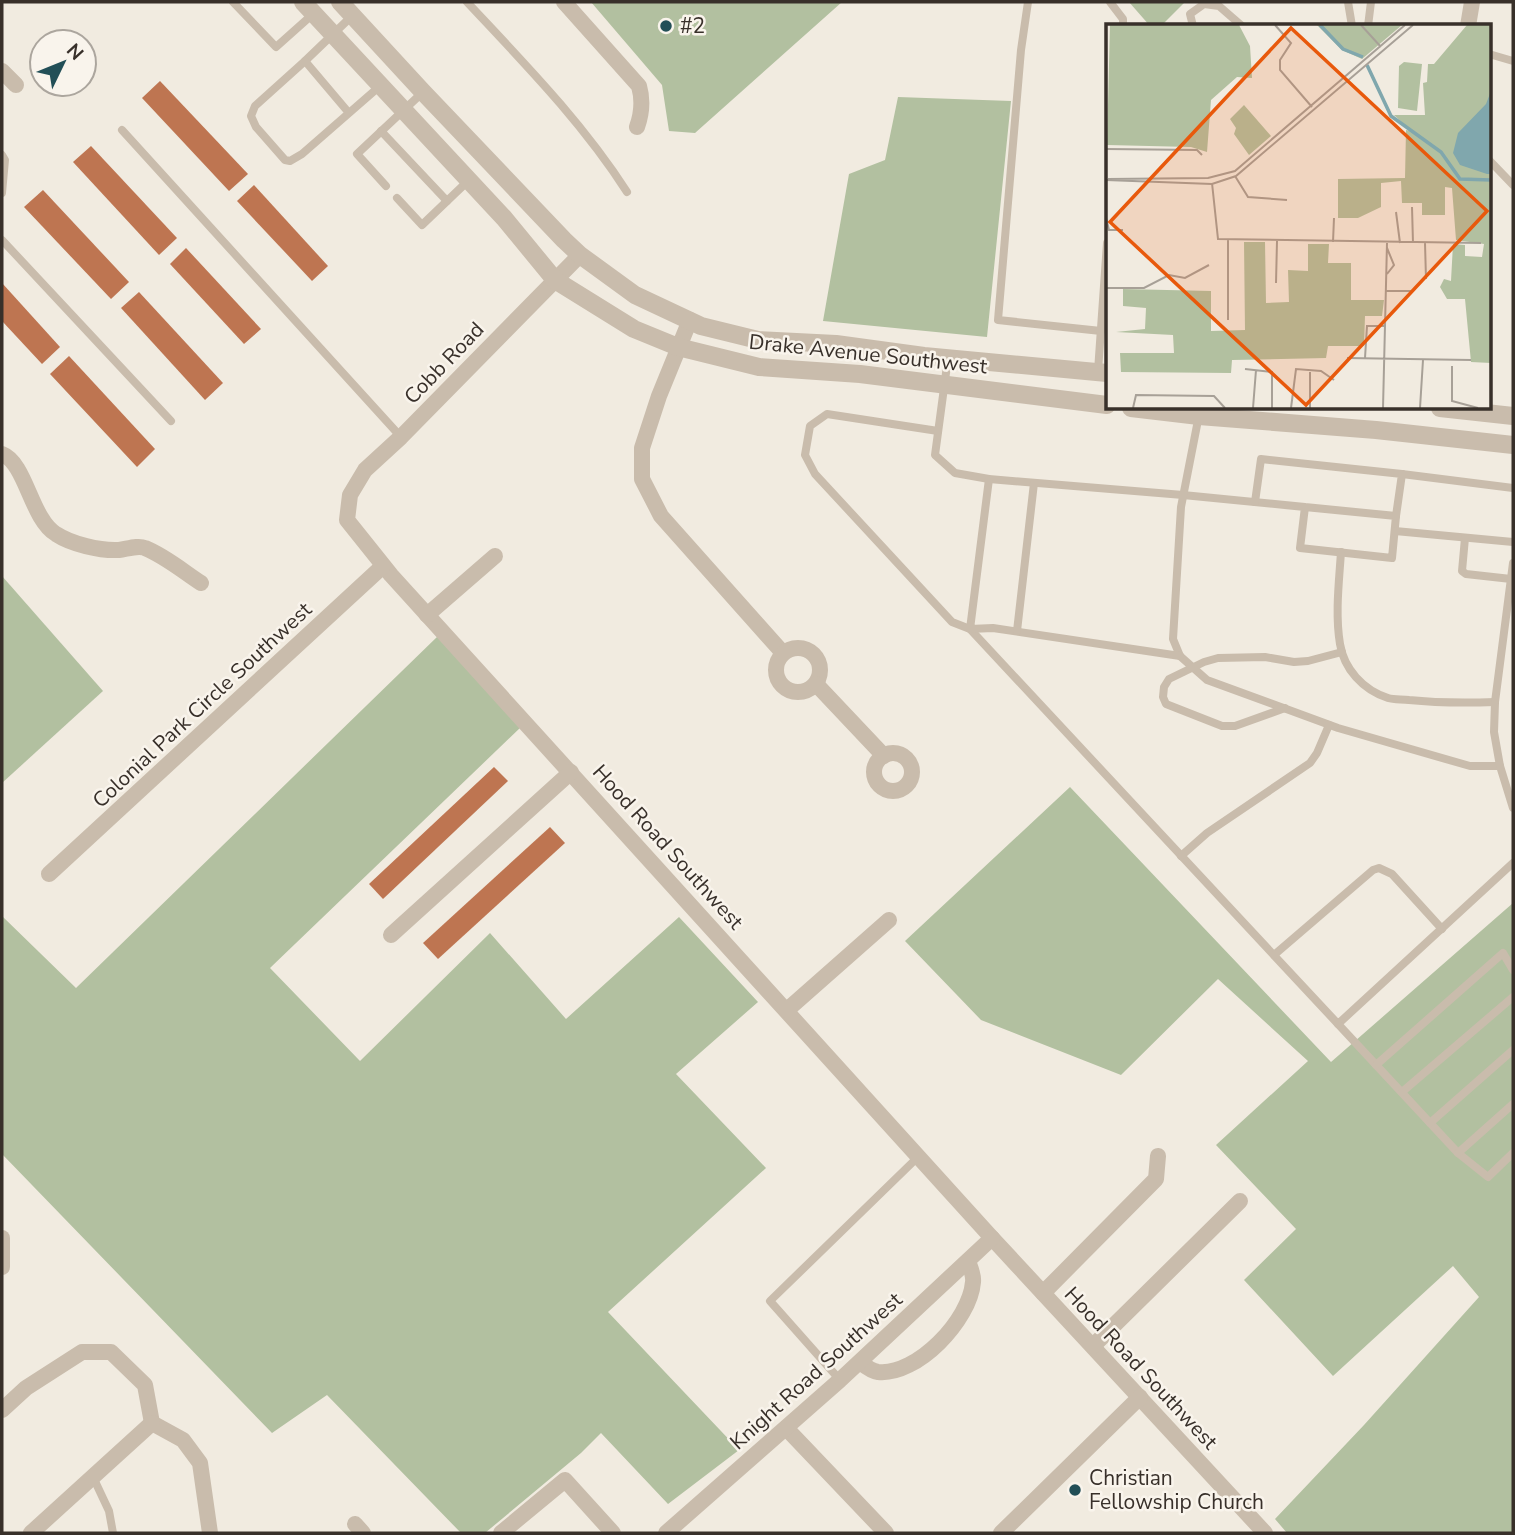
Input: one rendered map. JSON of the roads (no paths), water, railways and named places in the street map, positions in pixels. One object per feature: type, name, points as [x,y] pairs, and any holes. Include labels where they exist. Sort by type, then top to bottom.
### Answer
[{"type":"street","points":[[564,2],[639,86],[642,97],[641,116],[637,127]]},
{"type":"street","points":[[1468,24],[1472,2]]},
{"type":"street","name":"Drake Avenue Southwest","points":[[308,7],[504,218],[555,280],[634,329],[678,347],[760,367],[860,374],[1106,405]]},
{"type":"street","name":"Drake Avenue Southwest","points":[[347,8],[423,92],[580,255],[635,295],[701,326],[758,340],[835,344],[948,358],[1103,372]]},
{"type":"street","points":[[2,71],[16,85]]},
{"type":"street","name":"Cobb Road","points":[[362,475],[580,255]]},
{"type":"street","points":[[690,320],[642,448],[642,479],[661,516],[783,653]]},
{"type":"street","points":[[1168,410],[1269,415],[1513,445]]},
{"type":"street","points":[[1461,410],[1513,415]]},
{"type":"street","points":[[2,454],[7,456],[24,480],[36,510],[54,533],[79,543],[115,550],[144,547],[201,583]]},
{"type":"street","name":"Hood Road Southwest","points":[[362,475],[350,495],[347,520],[383,565],[918,1157],[1265,1533]]},
{"type":"street","points":[[428,615],[495,556]]},
{"type":"street","name":"Colonial Park Circle Southwest","points":[[49,874],[383,565]]},
{"type":"street","points":[[797,647],[804,648],[816,657],[821,671],[816,684],[803,692],[788,690],[782,686],[776,673],[778,659],[783,653],[797,647]]},
{"type":"street","points":[[816,684],[884,757]]},
{"type":"street","points":[[391,935],[571,772]]},
{"type":"street","points":[[787,1010],[888,920]]},
{"type":"street","points":[[1044,1293],[1156,1179],[1158,1156]]},
{"type":"street","points":[[1093,1346],[1240,1201]]},
{"type":"street","points":[[2,1238],[2,1267]]},
{"type":"street","name":"Knight Road Southwest","points":[[666,1533],[860,1362],[992,1238]]},
{"type":"street","points":[[860,1362],[875,1372],[895,1371],[924,1357],[951,1328],[967,1304],[974,1280],[968,1261]]},
{"type":"street","points":[[2,1410],[26,1388],[82,1352],[111,1352],[145,1385],[152,1423]]},
{"type":"street","points":[[1002,1533],[1140,1397]]},
{"type":"street","points":[[31,1533],[152,1423]]},
{"type":"street","points":[[152,1423],[183,1440],[200,1462],[210,1533]]},
{"type":"street","points":[[786,1427],[886,1533]]},
{"type":"street","points":[[501,1533],[565,1480],[612,1533]]},
{"type":"lane","points":[[233,2],[276,47],[308,7]]},
{"type":"lane","points":[[467,2],[563,106],[599,149],[627,192]]},
{"type":"lane","points":[[1028,2],[1021,50],[998,320],[1101,331]]},
{"type":"lane","points":[[1110,2],[1123,19],[1123,24]]},
{"type":"lane","points":[[1349,2],[1352,24]]},
{"type":"lane","points":[[1368,24],[1371,2]]},
{"type":"lane","points":[[1192,24],[1190,14],[1204,4],[1219,6],[1240,24]]},
{"type":"lane","points":[[347,8],[333,35],[255,106],[251,116],[256,127],[285,160],[289,161],[302,154],[380,86]]},
{"type":"lane","points":[[1490,54],[1513,61]]},
{"type":"lane","points":[[305,61],[349,113]]},
{"type":"lane","points":[[386,186],[356,154],[423,92]]},
{"type":"lane","points":[[122,130],[401,437]]},
{"type":"lane","points":[[381,131],[447,201]]},
{"type":"lane","points":[[2,155],[5,160],[2,193]]},
{"type":"lane","points":[[1490,161],[1513,185]]},
{"type":"lane","points":[[397,198],[422,225],[468,180]]},
{"type":"lane","points":[[2,240],[171,421]]},
{"type":"lane","points":[[1103,372],[1101,331],[1106,258]]},
{"type":"lane","points":[[948,358],[935,455],[955,472],[989,479],[1396,516]]},
{"type":"lane","points":[[1199,412],[1183,495],[1173,639],[1180,656],[1207,680],[1329,725],[1470,766],[1500,766]]},
{"type":"lane","points":[[938,431],[827,414],[810,426],[805,455],[816,474],[952,622],[970,629],[1017,631],[1180,656]]},
{"type":"lane","points":[[1255,502],[1261,459],[1513,488]]},
{"type":"lane","points":[[1305,507],[1300,548],[1392,558],[1402,474]]},
{"type":"lane","points":[[970,629],[989,479]]},
{"type":"lane","points":[[1017,631],[1034,483]]},
{"type":"lane","points":[[1395,531],[1513,542]]},
{"type":"lane","points":[[1465,538],[1462,571],[1466,574],[1511,579]]},
{"type":"lane","points":[[1341,552],[1338,610],[1342,652],[1352,673],[1362,683],[1388,698],[1440,704],[1495,702]]},
{"type":"lane","points":[[1513,563],[1495,702],[1494,733],[1500,766],[1513,808]]},
{"type":"lane","points":[[970,629],[1458,1153],[1488,1177],[1513,1153]]},
{"type":"lane","points":[[1284,708],[1235,726],[1222,726],[1166,704],[1163,697],[1164,687],[1169,679],[1218,658],[1265,657],[1294,662],[1342,652]]},
{"type":"lane","points":[[1181,856],[1207,833],[1310,763],[1329,725]]},
{"type":"lane","points":[[1338,1024],[1513,863]]},
{"type":"lane","points":[[1274,956],[1373,870],[1379,868],[1392,874],[1442,929]]},
{"type":"lane","points":[[1376,1065],[1503,953],[1513,970]]},
{"type":"lane","points":[[1402,1093],[1513,997]]},
{"type":"lane","points":[[1430,1123],[1513,1050]]},
{"type":"lane","points":[[1458,1153],[1513,1104]]},
{"type":"lane","points":[[840,1380],[770,1301],[918,1157]]},
{"type":"lane","points":[[93,1477],[109,1511],[113,1533]]},
{"type":"place","name":"#2","points":[[666,26]]},
{"type":"place","name":"Christian Fellowship Church","points":[[1075,1490]]}]
